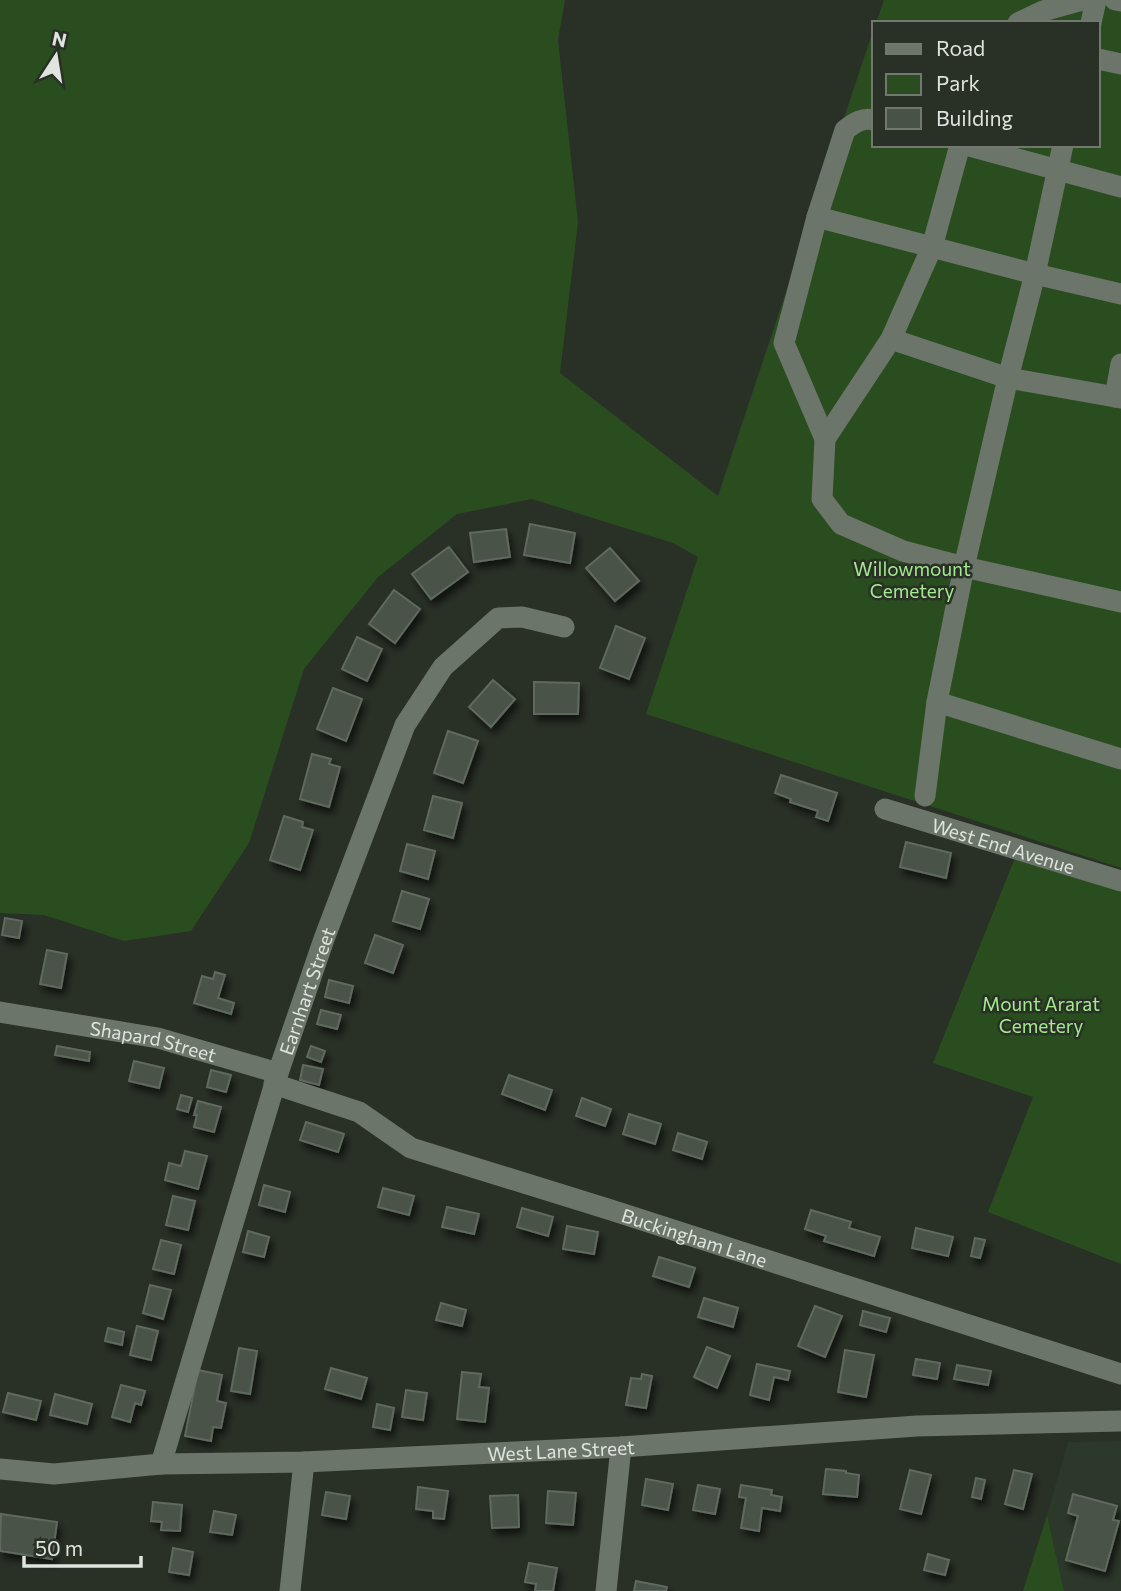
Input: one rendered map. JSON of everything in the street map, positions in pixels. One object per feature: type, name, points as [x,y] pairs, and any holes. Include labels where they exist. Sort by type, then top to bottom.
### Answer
[{"type":"street","points":[[1022,21],[1043,11],[1083,0]]},
{"type":"street","points":[[1091,21],[1096,0]]},
{"type":"street","points":[[1115,0],[1121,1]]},
{"type":"street","points":[[1100,59],[1121,64]]},
{"type":"street","points":[[872,119],[855,122],[845,130],[817,217],[785,343],[825,439],[822,499],[841,524],[903,551],[1121,602]]},
{"type":"street","points":[[825,439],[891,339],[932,247],[959,147]]},
{"type":"street","points":[[973,147],[1121,187]]},
{"type":"street","points":[[925,796],[937,702],[964,567],[1035,274],[1063,147]]},
{"type":"street","points":[[817,217],[1121,294]]},
{"type":"street","points":[[891,339],[1008,378],[1118,397],[1121,364]]},
{"type":"street","name":"Earnhart Street","points":[[161,1464],[276,1079],[324,939],[405,725],[443,667],[498,618],[522,617],[564,627]]},
{"type":"street","points":[[937,702],[1121,759]]},
{"type":"street","name":"West End Avenue","points":[[885,809],[1121,881]]},
{"type":"street","name":"Shapard Street","points":[[0,1012],[158,1038],[276,1079]]},
{"type":"street","name":"Buckingham Lane","points":[[276,1079],[359,1112],[411,1148],[1121,1374]]},
{"type":"street","name":"West Lane Street","points":[[0,1469],[54,1474],[161,1464],[304,1462],[621,1447],[917,1426],[1121,1421]]},
{"type":"street","points":[[606,1591],[621,1447]]},
{"type":"street","points":[[290,1591],[304,1462]]},
{"type":"shaded area","points":[[1121,1441],[1121,1591],[1064,1591],[1047,1515],[1068,1442]]},
{"type":"green space","name":"Willowmount Cemetery","points":[[0,0],[565,0],[558,40],[578,222],[560,373],[718,496],[872,34],[872,147],[1100,147],[1100,21],[877,21],[884,0],[1121,0],[1121,868],[646,714],[698,557],[673,543],[532,499],[457,514],[378,577],[304,669],[249,843],[191,931],[124,941],[44,915],[0,913]]},
{"type":"green space","name":"Mount Ararat Cemetery","points":[[1016,855],[1121,889],[1121,1264],[988,1212],[1033,1097],[933,1063]]},
{"type":"green space","points":[[1047,1515],[1064,1591],[1023,1591]]},
{"type":"building","points":[[530,524],[575,533],[570,563],[524,555]]},
{"type":"building","points":[[506,529],[510,557],[474,562],[470,533]]},
{"type":"building","points":[[449,547],[468,572],[431,599],[412,574]]},
{"type":"building","points":[[610,548],[639,581],[615,601],[586,568]]},
{"type":"building","points":[[394,590],[420,609],[395,643],[369,624]]},
{"type":"building","points":[[616,626],[645,638],[629,679],[600,668]]},
{"type":"building","points":[[357,637],[382,649],[367,681],[342,669]]},
{"type":"building","points":[[493,680],[515,699],[491,727],[469,707]]},
{"type":"building","points":[[534,682],[579,683],[578,714],[534,714]]},
{"type":"building","points":[[333,688],[362,699],[346,741],[317,729]]},
{"type":"building","points":[[448,731],[478,741],[463,783],[434,773]]},
{"type":"building","points":[[312,754],[331,759],[329,764],[340,767],[329,807],[300,799]]},
{"type":"building","points":[[781,775],[837,793],[828,821],[816,817],[818,811],[790,802],[791,799],[775,793]]},
{"type":"building","points":[[433,796],[462,803],[453,838],[424,830]]},
{"type":"building","points":[[284,816],[303,822],[302,827],[313,830],[300,870],[270,860]]},
{"type":"building","points":[[906,842],[951,853],[946,878],[900,867]]},
{"type":"building","points":[[407,844],[435,851],[428,879],[400,871]]},
{"type":"building","points":[[402,891],[429,899],[420,929],[393,921]]},
{"type":"building","points":[[5,918],[22,921],[19,938],[2,935]]},
{"type":"building","points":[[375,935],[403,945],[393,973],[365,963]]},
{"type":"building","points":[[47,950],[67,954],[61,988],[40,984]]},
{"type":"building","points":[[215,972],[225,975],[218,998],[234,1003],[231,1014],[194,1003],[202,976],[213,979]]},
{"type":"building","points":[[329,980],[353,986],[349,1003],[325,997]]},
{"type":"building","points":[[321,1010],[341,1015],[337,1029],[317,1024]]},
{"type":"building","points":[[57,1046],[90,1052],[89,1061],[55,1055]]},
{"type":"building","points":[[311,1046],[325,1051],[321,1062],[307,1057]]},
{"type":"building","points":[[134,1061],[164,1068],[159,1088],[129,1081]]},
{"type":"building","points":[[303,1065],[323,1069],[319,1085],[300,1080]]},
{"type":"building","points":[[211,1070],[231,1075],[226,1092],[207,1087]]},
{"type":"building","points":[[509,1075],[552,1090],[545,1110],[502,1094]]},
{"type":"building","points":[[181,1095],[192,1098],[188,1112],[177,1109]]},
{"type":"building","points":[[582,1098],[611,1109],[605,1126],[576,1116]]},
{"type":"building","points":[[198,1101],[221,1107],[214,1132],[194,1127]]},
{"type":"building","points":[[629,1114],[661,1124],[655,1144],[623,1134]]},
{"type":"building","points":[[306,1122],[344,1134],[338,1152],[300,1140]]},
{"type":"building","points":[[678,1133],[707,1142],[702,1159],[673,1150]]},
{"type":"building","points":[[185,1151],[207,1156],[198,1189],[165,1180],[169,1163],[181,1166]]},
{"type":"building","points":[[264,1185],[290,1192],[285,1212],[259,1205]]},
{"type":"building","points":[[383,1188],[414,1196],[409,1215],[378,1207]]},
{"type":"building","points":[[173,1196],[195,1201],[188,1230],[166,1225]]},
{"type":"building","points":[[447,1207],[479,1214],[474,1234],[442,1227]]},
{"type":"building","points":[[522,1208],[553,1217],[548,1236],[517,1227]]},
{"type":"building","points":[[811,1210],[851,1222],[849,1228],[880,1237],[874,1256],[824,1241],[826,1236],[805,1229]]},
{"type":"building","points":[[567,1226],[598,1232],[594,1254],[563,1249]]},
{"type":"building","points":[[916,1228],[953,1237],[948,1256],[912,1248]]},
{"type":"building","points":[[248,1231],[269,1237],[264,1257],[243,1252]]},
{"type":"building","points":[[975,1238],[985,1240],[980,1258],[971,1256]]},
{"type":"building","points":[[161,1240],[181,1245],[174,1274],[153,1269]]},
{"type":"building","points":[[659,1257],[695,1268],[689,1287],[653,1276]]},
{"type":"building","points":[[150,1285],[171,1290],[163,1319],[143,1313]]},
{"type":"building","points":[[704,1298],[738,1308],[733,1327],[698,1317]]},
{"type":"building","points":[[441,1303],[466,1310],[462,1326],[436,1320]]},
{"type":"building","points":[[815,1306],[842,1316],[825,1357],[798,1346]]},
{"type":"building","points":[[863,1311],[890,1318],[886,1332],[860,1325]]},
{"type":"building","points":[[137,1326],[158,1331],[151,1360],[130,1355]]},
{"type":"building","points":[[108,1328],[124,1332],[122,1345],[105,1341]]},
{"type":"building","points":[[707,1347],[730,1356],[717,1388],[694,1377]]},
{"type":"building","points":[[239,1348],[257,1351],[250,1394],[231,1391]]},
{"type":"building","points":[[845,1350],[874,1355],[866,1397],[838,1392]]},
{"type":"building","points":[[916,1359],[940,1363],[937,1379],[913,1375]]},
{"type":"building","points":[[757,1364],[790,1371],[788,1380],[774,1377],[769,1400],[750,1395]]},
{"type":"building","points":[[957,1365],[991,1371],[988,1385],[954,1379]]},
{"type":"building","points":[[331,1368],[367,1378],[361,1399],[325,1389]]},
{"type":"building","points":[[198,1370],[222,1375],[217,1401],[226,1403],[221,1428],[213,1427],[211,1441],[185,1436]]},
{"type":"building","points":[[462,1372],[481,1374],[479,1387],[489,1388],[485,1422],[457,1419]]},
{"type":"building","points":[[642,1374],[652,1376],[646,1408],[626,1405],[631,1378],[641,1379]]},
{"type":"building","points":[[121,1385],[145,1391],[141,1405],[135,1403],[130,1422],[112,1417]]},
{"type":"building","points":[[406,1390],[427,1393],[423,1420],[402,1417]]},
{"type":"building","points":[[8,1393],[41,1401],[36,1420],[3,1412]]},
{"type":"building","points":[[55,1394],[92,1404],[87,1424],[50,1415]]},
{"type":"building","points":[[377,1404],[394,1408],[390,1430],[373,1427]]},
{"type":"building","points":[[826,1469],[859,1475],[857,1497],[823,1494]]},
{"type":"building","points":[[910,1470],[931,1475],[921,1514],[900,1509]]},
{"type":"building","points":[[1014,1470],[1032,1474],[1023,1509],[1005,1504]]},
{"type":"building","points":[[976,1478],[985,1480],[981,1499],[972,1497]]},
{"type":"building","points":[[646,1479],[673,1484],[668,1510],[642,1505]]},
{"type":"building","points":[[698,1485],[720,1489],[715,1514],[693,1510]]},
{"type":"building","points":[[741,1485],[772,1490],[771,1495],[782,1497],[780,1511],[762,1508],[759,1531],[741,1528],[746,1498],[739,1497]]},
{"type":"building","points":[[418,1487],[448,1491],[444,1519],[433,1518],[433,1511],[416,1509]]},
{"type":"building","points":[[548,1491],[576,1493],[573,1525],[546,1523]]},
{"type":"building","points":[[326,1492],[350,1496],[346,1519],[322,1515]]},
{"type":"building","points":[[1073,1494],[1117,1506],[1113,1520],[1119,1521],[1105,1571],[1066,1560],[1078,1516],[1068,1513]]},
{"type":"building","points":[[518,1495],[519,1527],[492,1528],[490,1496]]},
{"type":"building","points":[[153,1502],[182,1505],[180,1531],[161,1530],[162,1522],[151,1521]]},
{"type":"building","points":[[214,1511],[236,1515],[232,1535],[210,1532]]},
{"type":"building","points":[[1,1514],[57,1522],[52,1559],[0,1551]]},
{"type":"building","points":[[173,1548],[193,1552],[189,1575],[169,1572]]},
{"type":"building","points":[[928,1554],[949,1560],[945,1575],[924,1570]]},
{"type":"building","points":[[529,1563],[557,1568],[553,1591],[535,1591],[536,1584],[525,1582]]},
{"type":"building","points":[[636,1581],[667,1587],[666,1591],[634,1591]]}]
